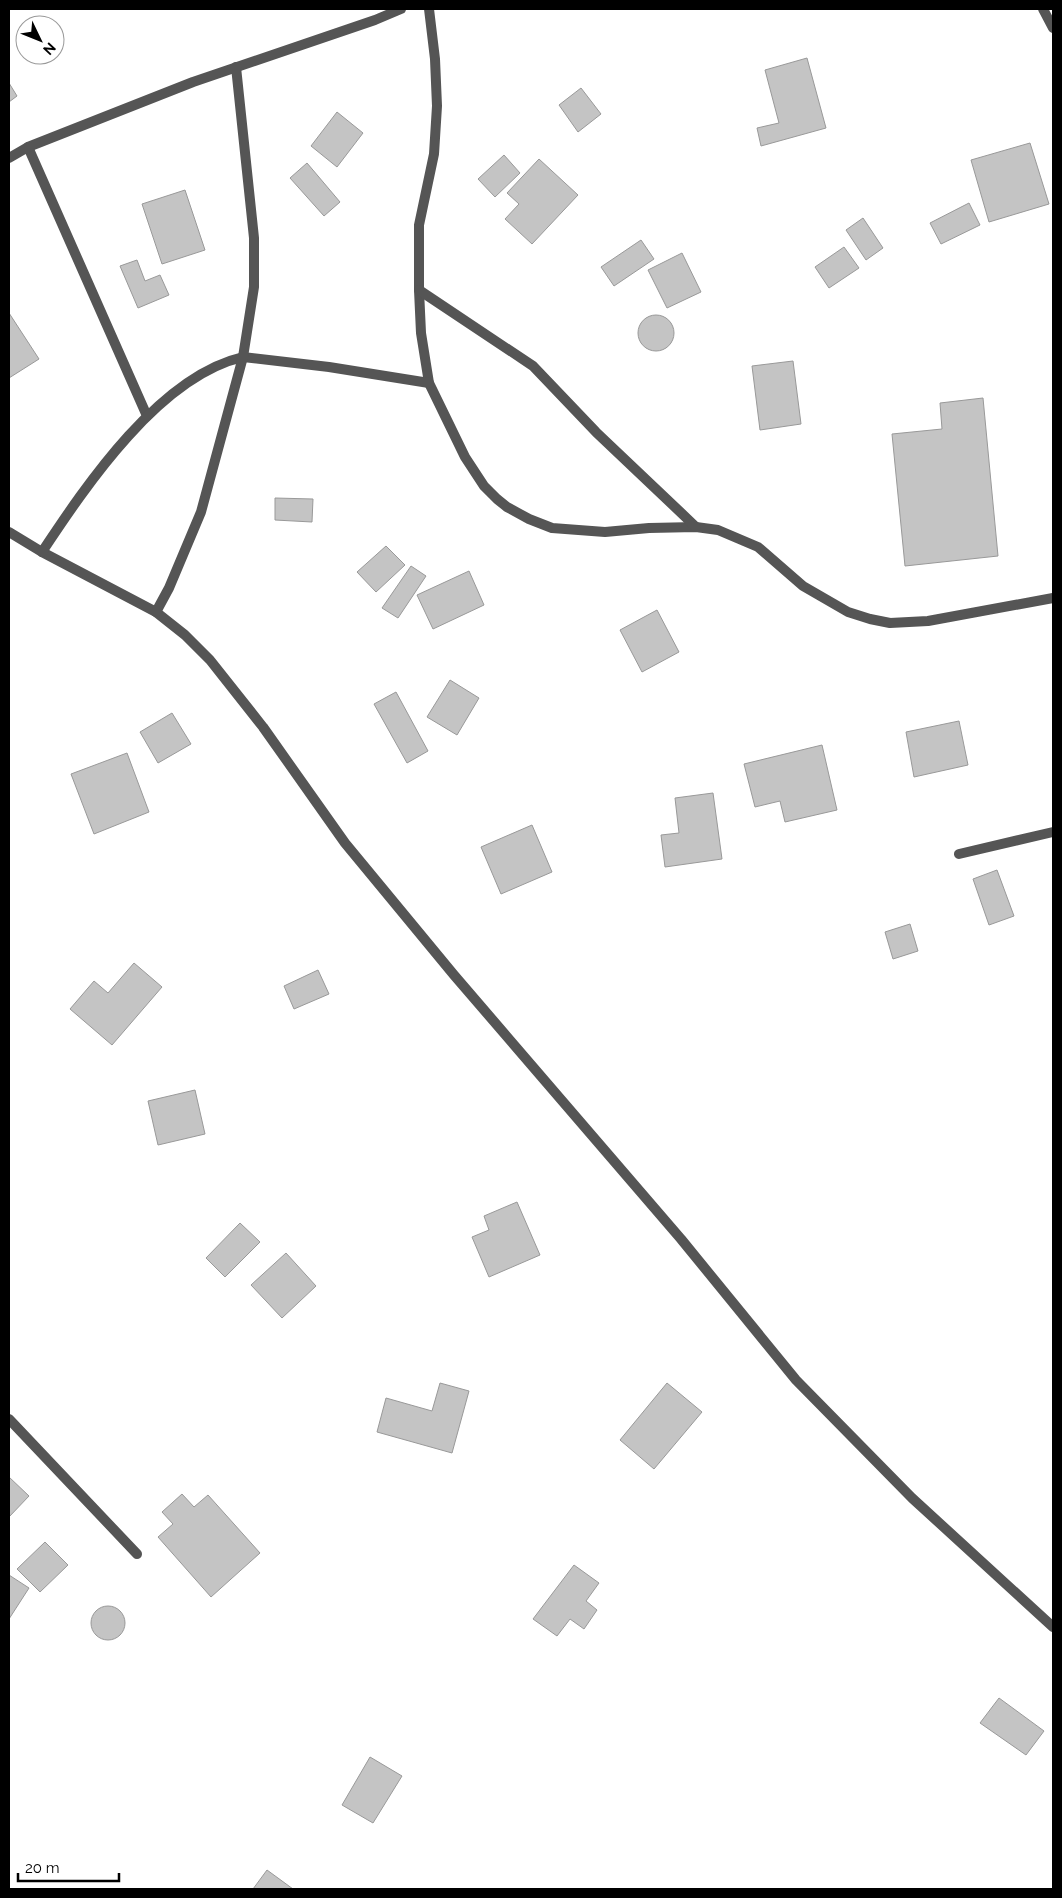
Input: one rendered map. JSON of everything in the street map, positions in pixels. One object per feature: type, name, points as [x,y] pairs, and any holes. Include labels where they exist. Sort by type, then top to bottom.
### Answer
[{"type":"street","points":[[9,158],[28,147],[193,82],[375,20],[401,9]]},
{"type":"street","points":[[430,9],[437,106],[434,154],[419,225],[421,333],[429,383],[465,458],[484,486],[506,507],[552,528],[605,532],[649,528],[696,527],[718,530],[758,547],[803,586],[848,612],[890,623],[928,621],[1053,598]]},
{"type":"street","points":[[1043,9],[1053,28]]},
{"type":"street","points":[[156,612],[169,588],[201,512],[243,357],[254,288],[254,238],[236,68]]},
{"type":"street","points":[[28,147],[147,416]]},
{"type":"street","points":[[419,290],[533,366],[596,432],[696,527]]},
{"type":"street","points":[[42,552],[75,502],[147,416],[171,394],[219,366],[243,357],[329,367],[429,383]]},
{"type":"street","points":[[9,532],[42,552],[156,612],[185,635],[210,660],[263,727],[345,843],[454,975],[681,1239],[796,1380],[912,1498],[1053,1628]]},
{"type":"street","points":[[959,854],[1053,832]]},
{"type":"street","points":[[9,1419],[137,1554]]},
{"type":"building","points":[[807,58],[826,128],[761,146],[757,128],[779,123],[765,70]]},
{"type":"building","points":[[9,83],[17,96],[9,102]]},
{"type":"building","points":[[581,88],[601,114],[578,132],[559,105]]},
{"type":"building","points":[[337,112],[363,133],[337,167],[311,146]]},
{"type":"building","points":[[1030,143],[1049,204],[989,222],[971,160]]},
{"type":"building","points":[[504,155],[520,173],[495,197],[478,179]]},
{"type":"building","points":[[539,159],[578,195],[532,244],[505,219],[519,204],[507,193]]},
{"type":"building","points":[[307,163],[340,202],[324,216],[290,178]]},
{"type":"building","points":[[185,190],[205,250],[162,264],[142,204]]},
{"type":"building","points":[[969,203],[980,225],[941,244],[930,223]]},
{"type":"building","points":[[863,218],[883,248],[866,260],[846,230]]},
{"type":"building","points":[[641,240],[654,259],[614,286],[601,267]]},
{"type":"building","points":[[844,247],[859,268],[829,288],[815,267]]},
{"type":"building","points":[[682,253],[701,292],[667,308],[648,270]]},
{"type":"building","points":[[137,260],[145,281],[160,275],[169,295],[138,308],[120,266]]},
{"type":"building","points":[[9,313],[39,359],[9,378]]},
{"type":"building","points":[[656,315],[663,316],[669,320],[673,326],[673,340],[669,346],[663,350],[656,351],[649,350],[643,346],[639,340],[638,333],[639,326],[643,320],[649,316]]},
{"type":"building","points":[[793,361],[801,424],[760,430],[752,366]]},
{"type":"building","points":[[983,398],[998,556],[905,566],[892,434],[942,429],[940,403]]},
{"type":"building","points":[[275,498],[313,499],[312,522],[275,520]]},
{"type":"building","points":[[386,546],[405,565],[376,592],[357,572]]},
{"type":"building","points":[[411,566],[426,576],[398,618],[382,608]]},
{"type":"building","points":[[469,571],[484,605],[433,629],[417,595]]},
{"type":"building","points":[[657,610],[679,652],[642,672],[620,630]]},
{"type":"building","points":[[450,680],[479,698],[457,735],[427,717]]},
{"type":"building","points":[[396,692],[428,751],[407,763],[374,704]]},
{"type":"building","points":[[172,713],[191,744],[158,763],[140,732]]},
{"type":"building","points":[[959,721],[968,765],[914,777],[906,732]]},
{"type":"building","points":[[822,745],[837,810],[785,822],[780,801],[755,807],[744,764]]},
{"type":"building","points":[[127,753],[149,812],[94,834],[71,774]]},
{"type":"building","points":[[713,793],[722,859],[665,867],[661,835],[679,833],[675,798]]},
{"type":"building","points":[[532,825],[552,872],[501,894],[481,847]]},
{"type":"building","points":[[997,870],[1014,916],[989,925],[973,879]]},
{"type":"building","points":[[910,924],[918,951],[893,959],[885,932]]},
{"type":"building","points":[[134,963],[162,987],[112,1045],[70,1009],[94,981],[108,993]]},
{"type":"building","points":[[318,970],[329,994],[294,1009],[284,986]]},
{"type":"building","points":[[195,1090],[205,1134],[158,1145],[148,1101]]},
{"type":"building","points":[[517,1202],[540,1255],[489,1277],[472,1237],[489,1230],[484,1216]]},
{"type":"building","points":[[240,1223],[260,1242],[225,1277],[206,1258]]},
{"type":"building","points":[[286,1253],[316,1286],[282,1318],[251,1285]]},
{"type":"building","points":[[440,1383],[469,1391],[452,1453],[377,1432],[386,1398],[432,1411]]},
{"type":"building","points":[[667,1383],[702,1412],[654,1469],[620,1440]]},
{"type":"building","points":[[9,1477],[29,1496],[9,1517]]},
{"type":"building","points":[[182,1494],[194,1507],[208,1495],[260,1553],[211,1597],[158,1537],[173,1524],[162,1512]]},
{"type":"building","points":[[45,1542],[68,1565],[40,1592],[17,1569]]},
{"type":"building","points":[[574,1565],[599,1583],[586,1601],[597,1610],[584,1629],[570,1619],[557,1636],[533,1619]]},
{"type":"building","points":[[9,1575],[29,1588],[9,1619]]},
{"type":"building","points":[[108,1606],[115,1607],[120,1611],[124,1616],[124,1630],[120,1635],[115,1639],[108,1640],[101,1639],[96,1635],[92,1630],[91,1623],[92,1616],[96,1611],[101,1607]]},
{"type":"building","points":[[999,1698],[1044,1731],[1026,1755],[980,1723]]},
{"type":"building","points":[[370,1757],[402,1776],[373,1823],[342,1805]]},
{"type":"building","points":[[267,1870],[293,1889],[253,1889]]}]
